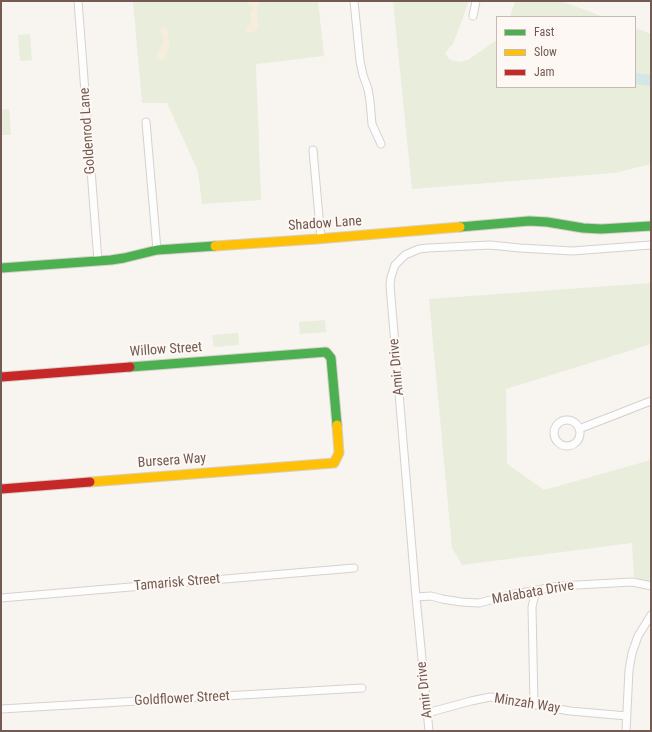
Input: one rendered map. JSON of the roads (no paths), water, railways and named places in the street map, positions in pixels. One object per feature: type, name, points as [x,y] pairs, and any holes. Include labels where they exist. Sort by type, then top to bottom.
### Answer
[{"type":"street","name":"Goldenrod Lane","points":[[78,1],[98,261]]},
{"type":"street","points":[[354,1],[360,61],[368,89],[372,124],[381,144]]},
{"type":"street","points":[[473,16],[476,1]]},
{"type":"street","points":[[146,122],[157,250]]},
{"type":"street","points":[[313,150],[321,239]]},
{"type":"street","name":"Shadow Lane","points":[[1,268],[98,261],[124,258],[157,250],[321,239],[528,222],[547,222],[583,228],[601,229],[651,226]]},
{"type":"street","name":"Amir Drive","points":[[429,731],[416,597],[390,285],[395,265],[405,255],[419,249],[428,248],[490,245],[572,251],[651,245]]},
{"type":"street","name":"Willow Street","points":[[1,377],[326,352],[331,358],[338,453]]},
{"type":"street","points":[[579,429],[651,401]]},
{"type":"street","name":"Bursera Way","points":[[1,489],[334,463],[338,453]]},
{"type":"street","name":"Tamarisk Street","points":[[1,598],[354,568]]},
{"type":"street","name":"Malabata Drive","points":[[416,597],[430,596],[460,602],[479,603],[510,595],[559,586],[632,582],[651,586]]},
{"type":"street","points":[[534,704],[532,608],[536,590]]},
{"type":"street","points":[[626,731],[632,653],[638,636],[651,615]]},
{"type":"street","name":"Goldflower Street","points":[[1,709],[362,688]]},
{"type":"street","name":"Minzah Way","points":[[428,713],[490,697],[570,711],[627,716]]}]
